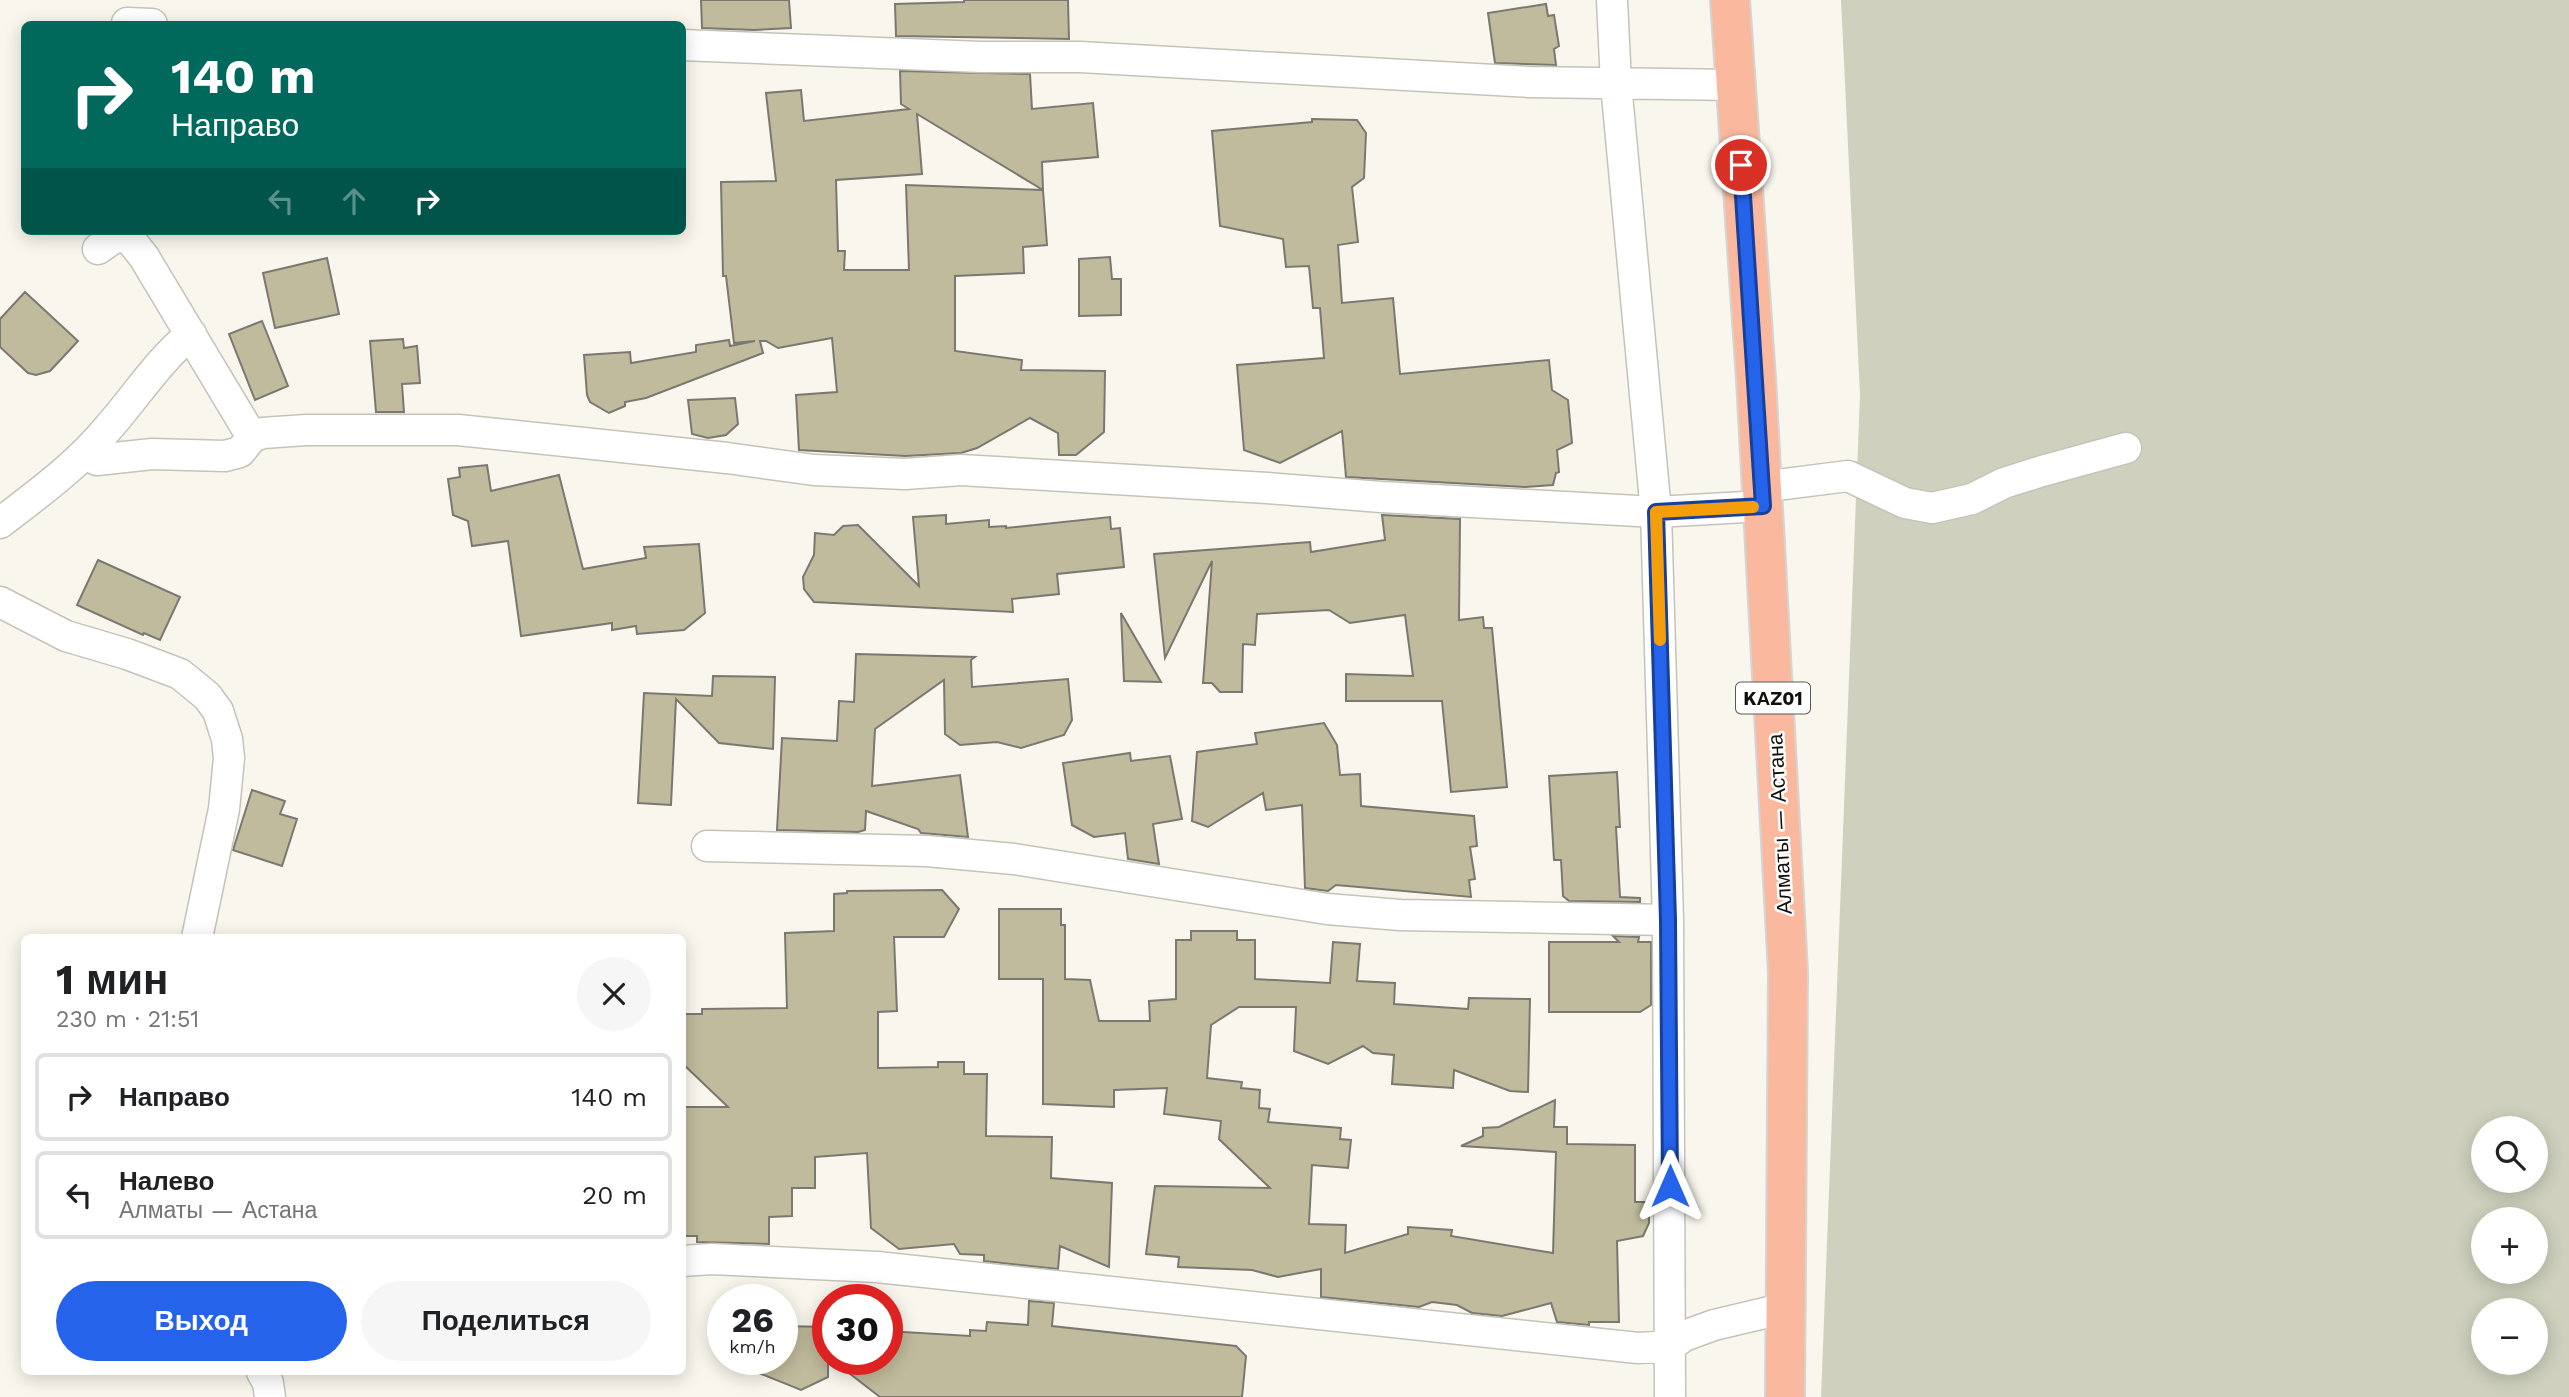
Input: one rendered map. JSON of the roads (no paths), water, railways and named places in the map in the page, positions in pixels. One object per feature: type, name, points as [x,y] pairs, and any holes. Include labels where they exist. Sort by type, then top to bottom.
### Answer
[{"type":"highway","name":"Алматы — Астана","points":[[1730,0],[1762,496],[1788,972],[1786,1397]]},
{"type":"street","points":[[1612,0],[1616,84],[1656,512],[1668,920],[1671,1397]]},
{"type":"street","points":[[686,46],[981,57],[1080,57],[1475,79],[1736,85]]},
{"type":"street","points":[[98,249],[115,237],[129,238],[144,257],[252,437]]},
{"type":"street","points":[[0,523],[72,467],[109,428],[156,367],[191,334]]},
{"type":"street","points":[[85,454],[97,460],[152,454],[225,456],[240,452],[252,437],[263,433],[306,430],[458,430],[727,458],[814,470],[905,474],[961,470],[1656,512],[1762,496],[1848,476],[1905,503],[1932,508],[1972,499],[2042,471],[2126,448]]},
{"type":"street","points":[[0,602],[66,636],[127,654],[180,674],[207,696],[218,711],[227,739],[229,758],[224,809],[198,934]]},
{"type":"street","points":[[707,846],[965,853],[1352,911],[1400,915],[1668,920]]},
{"type":"street","points":[[686,1261],[712,1259],[877,1267],[1638,1348],[1670,1346],[1684,1336],[1714,1325],[1786,1308]]},
{"type":"street","points":[[264,1375],[270,1397]]}]
